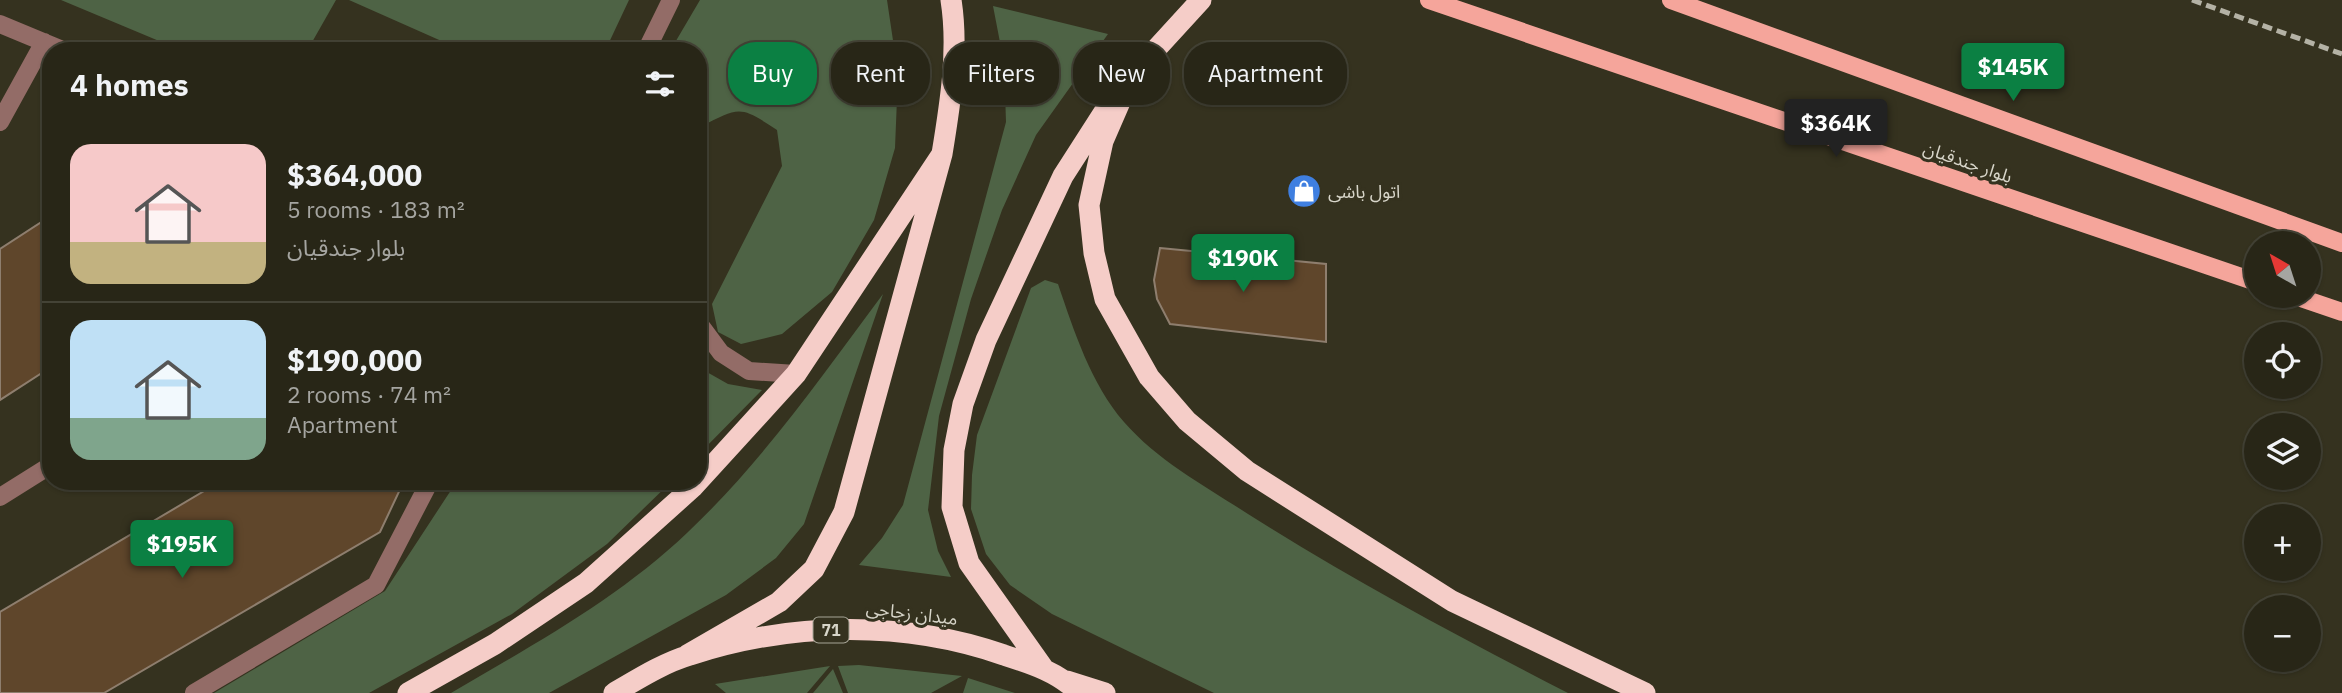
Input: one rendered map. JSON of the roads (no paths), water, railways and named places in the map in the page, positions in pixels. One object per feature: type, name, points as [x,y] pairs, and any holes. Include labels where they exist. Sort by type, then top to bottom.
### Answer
[{"type":"highway","points":[[687,655],[779,602],[814,569],[844,512],[942,154],[951,84],[954,19],[951,0]]},
{"type":"highway","points":[[1161,42],[1201,0]]},
{"type":"highway","points":[[1044,669],[969,563],[952,507],[954,450],[963,404],[986,340],[1063,176],[1111,105]]},
{"type":"highway","points":[[1119,105],[1103,141],[1089,205],[1094,253],[1105,299],[1149,377],[1187,421],[1247,471],[1452,601],[1646,693]]},
{"type":"highway","points":[[707,472],[796,374],[942,154]]},
{"type":"highway","points":[[408,693],[495,644],[586,583],[690,490]]},
{"type":"highway","name":"میدان زجاجی","points":[[614,693],[687,655],[779,635],[861,629],[916,634],[976,645],[1044,669],[1073,687]]},
{"type":"highway","name":"71","points":[[1073,687],[1105,693]]},
{"type":"main road","name":"بلوار جندقیان","points":[[1429,0],[2244,278]]},
{"type":"main road","points":[[1671,0],[2342,243]]},
{"type":"main road","points":[[2321,305],[2342,312]]},
{"type":"street","points":[[650,42],[671,0]]},
{"type":"street","points":[[0,24],[44,42]]},
{"type":"street","points":[[0,122],[42,46]]},
{"type":"street","points":[[707,334],[722,354],[749,371],[796,374]]},
{"type":"street","points":[[0,497],[42,471]]},
{"type":"street","points":[[194,693],[376,585],[425,490]]},
{"type":"railway","points":[[2192,0],[2342,54]]},
{"type":"place","name":"اتول باشی","points":[[1304,191]]}]
